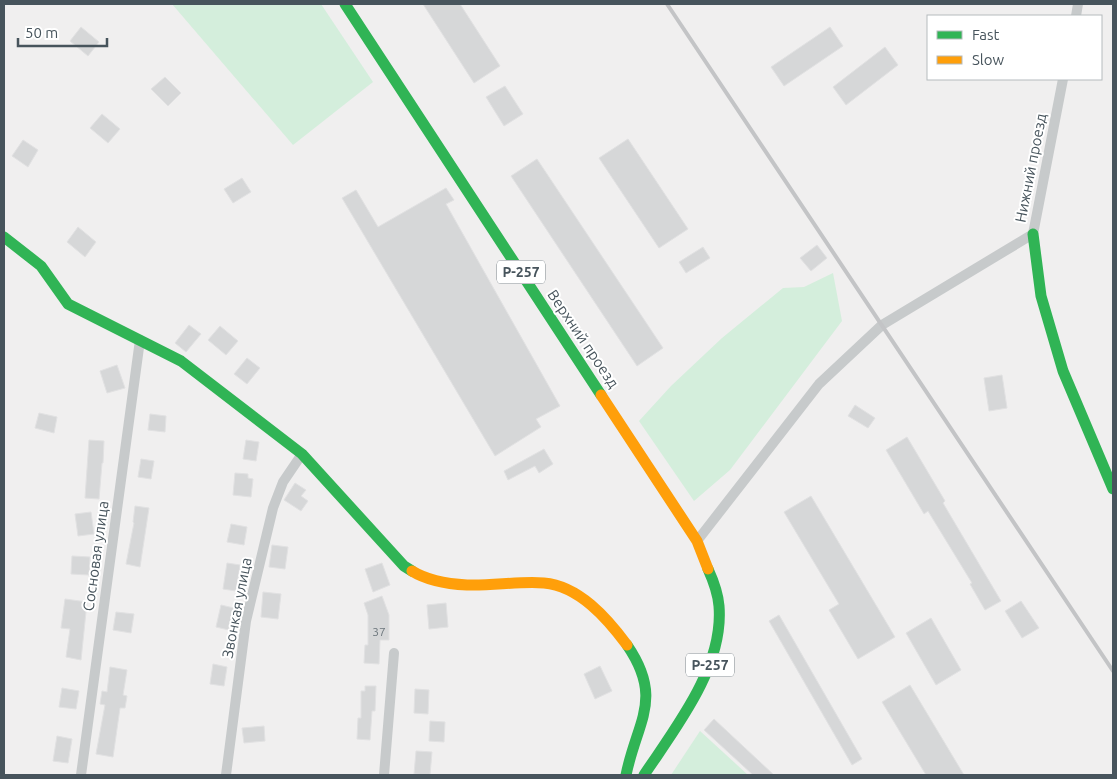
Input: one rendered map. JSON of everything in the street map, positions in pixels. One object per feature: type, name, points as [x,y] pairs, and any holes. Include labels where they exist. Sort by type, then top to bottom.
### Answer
[{"type":"main road","name":"Верхний проезд","points":[[345,4],[697,541]]},
{"type":"main road","name":"Нижний проезд","points":[[1033,234],[1040,296],[1063,371],[1113,489]]},
{"type":"main road","points":[[4,237],[41,266],[68,304],[181,361],[302,454],[404,566],[413,573],[465,586],[548,583],[585,599],[599,611],[630,648],[639,663],[645,681],[647,700],[644,719],[634,744],[626,775]]},
{"type":"main road","name":"Р-257","points":[[644,775],[706,674],[717,639],[719,607],[714,586],[697,541]]},
{"type":"street","name":"Нижний проезд","points":[[1033,234],[1064,80]]},
{"type":"street","points":[[697,541],[819,384],[882,325],[1033,234]]},
{"type":"street","name":"Сосновая улица","points":[[81,775],[140,340]]},
{"type":"street","name":"Звонкая улица","points":[[226,775],[246,621],[273,508],[283,482],[302,454]]},
{"type":"street","points":[[384,775],[394,653]]},
{"type":"green space","points":[[172,4],[321,4],[373,82],[293,145]]},
{"type":"green space","points":[[833,273],[842,321],[730,470],[694,501],[639,421],[671,386],[722,338],[783,288],[804,287]]},
{"type":"green space","points":[[700,731],[748,775],[671,775]]},
{"type":"building","points":[[423,4],[460,4],[500,66],[474,83]]},
{"type":"building","points":[[81,27],[99,42],[88,56],[70,41]]},
{"type":"building","points":[[830,27],[843,46],[784,86],[771,67]]},
{"type":"building","points":[[885,47],[898,65],[846,105],[833,87]]},
{"type":"building","points":[[165,77],[181,93],[168,106],[151,89]]},
{"type":"building","points":[[505,86],[523,114],[504,126],[486,97]]},
{"type":"building","points":[[102,114],[120,129],[108,143],[90,128]]},
{"type":"building","points":[[628,139],[688,229],[659,248],[599,158]]},
{"type":"building","points":[[23,140],[38,150],[28,167],[12,156]]},
{"type":"building","points":[[537,159],[663,348],[637,366],[511,176]]},
{"type":"building","points":[[242,178],[251,192],[233,203],[224,189]]},
{"type":"building","points":[[446,188],[454,200],[446,204],[560,406],[536,419],[541,427],[495,456],[342,198],[356,190],[378,227]]},
{"type":"building","points":[[78,227],[96,242],[85,257],[67,242]]},
{"type":"building","points":[[817,245],[827,258],[811,271],[800,258]]},
{"type":"building","points":[[703,247],[710,258],[686,273],[679,262]]},
{"type":"building","points":[[189,325],[201,334],[186,352],[175,343]]},
{"type":"building","points":[[220,326],[238,341],[226,355],[208,340]]},
{"type":"building","points":[[247,358],[260,368],[247,384],[234,374]]},
{"type":"building","points":[[117,365],[125,388],[107,393],[100,371]]},
{"type":"building","points":[[1002,375],[1007,408],[989,411],[984,378]]},
{"type":"building","points":[[855,405],[875,418],[868,428],[848,416]]},
{"type":"building","points":[[39,413],[57,417],[54,433],[35,428]]},
{"type":"building","points":[[150,414],[166,416],[165,432],[148,430]]},
{"type":"building","points":[[907,437],[945,501],[943,503],[1001,601],[985,610],[970,584],[972,583],[928,511],[924,514],[886,450]]},
{"type":"building","points":[[89,440],[104,441],[99,499],[85,498]]},
{"type":"building","points":[[246,440],[259,442],[256,461],[243,459]]},
{"type":"building","points":[[544,449],[553,464],[539,473],[535,466],[508,480],[504,471]]},
{"type":"building","points":[[141,459],[154,461],[151,479],[138,477]]},
{"type":"building","points":[[235,473],[248,474],[248,478],[253,479],[251,497],[233,495]]},
{"type":"building","points":[[295,483],[306,490],[301,496],[308,501],[301,511],[284,500]]},
{"type":"building","points":[[811,496],[895,637],[858,659],[829,610],[839,604],[784,512]]},
{"type":"building","points":[[135,506],[149,508],[140,567],[126,564],[134,523]]},
{"type":"building","points":[[91,512],[94,534],[78,536],[75,514]]},
{"type":"building","points":[[231,524],[247,527],[244,545],[227,542]]},
{"type":"building","points":[[272,545],[288,547],[285,569],[269,567]]},
{"type":"building","points":[[72,556],[90,557],[89,575],[71,574]]},
{"type":"building","points":[[227,563],[240,565],[236,591],[223,589]]},
{"type":"building","points":[[382,563],[390,585],[373,592],[365,569]]},
{"type":"building","points":[[263,592],[281,594],[278,619],[261,617]]},
{"type":"building","points":[[382,596],[389,615],[389,640],[380,640],[379,664],[364,663],[365,645],[368,645],[368,615],[364,603]]},
{"type":"building","points":[[65,599],[87,602],[81,660],[66,657],[70,629],[61,628]]},
{"type":"building","points":[[1021,601],[1039,628],[1022,638],[1005,611]]},
{"type":"building","points":[[446,603],[448,627],[429,629],[427,605]]},
{"type":"building","points":[[221,605],[238,609],[233,631],[216,627]]},
{"type":"building","points":[[116,612],[134,614],[131,633],[113,630]]},
{"type":"building","points":[[779,615],[862,759],[852,765],[769,621]]},
{"type":"building","points":[[931,618],[961,670],[936,685],[906,633]]},
{"type":"building","points":[[213,664],[227,667],[224,686],[210,684]]},
{"type":"building","points":[[600,666],[612,691],[595,699],[584,674]]},
{"type":"building","points":[[110,667],[127,670],[123,695],[127,696],[125,708],[120,708],[113,757],[96,754],[105,705],[100,704],[102,691],[107,692]]},
{"type":"building","points":[[910,685],[964,775],[926,775],[882,702]]},
{"type":"building","points":[[365,686],[376,686],[375,711],[372,711],[370,740],[357,739],[358,718],[361,718],[361,691],[365,691]]},
{"type":"building","points":[[62,688],[79,691],[76,709],[59,707]]},
{"type":"building","points":[[415,689],[429,690],[428,714],[414,713]]},
{"type":"building","points":[[714,719],[774,775],[753,775],[704,730]]},
{"type":"building","points":[[430,721],[445,722],[444,742],[429,741]]},
{"type":"building","points":[[264,726],[265,741],[244,743],[242,728]]},
{"type":"building","points":[[57,736],[72,739],[68,763],[53,761]]},
{"type":"building","points":[[416,751],[432,752],[430,775],[414,774]]},
{"type":"railway","points":[[667,4],[1113,671]]},
{"type":"traffic: fast","points":[[345,4],[601,395]]},
{"type":"traffic: fast","points":[[1033,234],[1041,296],[1063,371],[1113,489]]},
{"type":"traffic: fast","points":[[4,237],[41,266],[68,304],[181,361],[302,454],[404,566],[412,571]]},
{"type":"traffic: fast","points":[[644,775],[683,717],[706,674],[714,651],[719,629],[719,606],[718,596],[708,569]]},
{"type":"traffic: fast","points":[[626,775],[641,724],[646,696],[644,681],[638,664],[627,645]]},
{"type":"traffic: slow","points":[[601,395],[697,541],[708,569]]},
{"type":"traffic: slow","points":[[412,571],[432,580],[460,585],[515,583],[557,585],[569,590],[591,605],[611,624],[627,645]]}]
